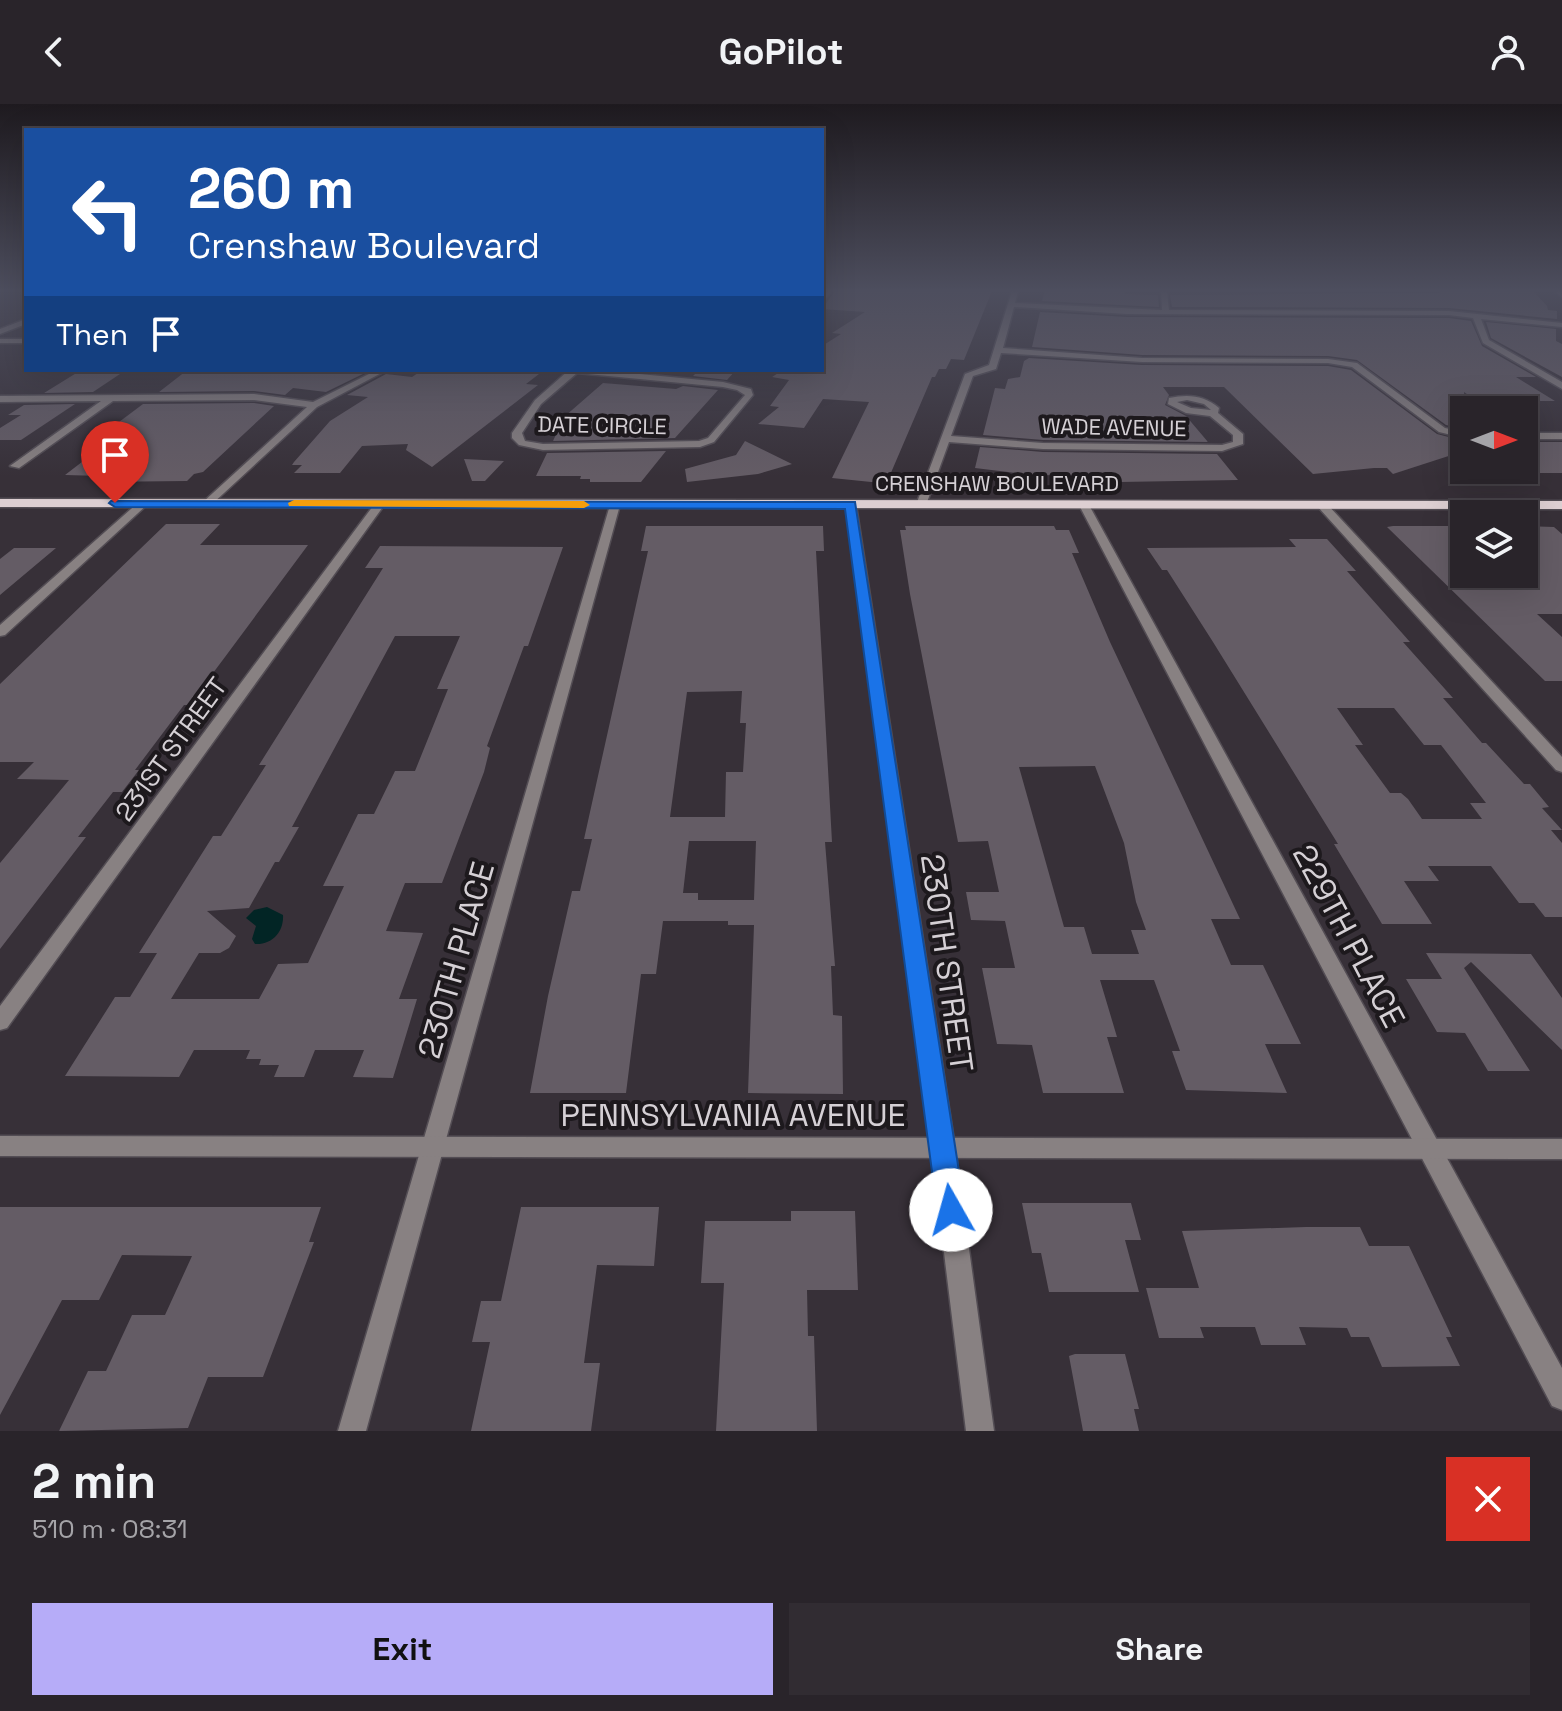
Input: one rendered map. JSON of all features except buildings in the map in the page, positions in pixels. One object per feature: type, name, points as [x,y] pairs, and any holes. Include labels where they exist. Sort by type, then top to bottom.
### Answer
[{"type":"main road","name":"CRENSHAW BOULEVARD","points":[[0,503],[1561,506]]},
{"type":"street","points":[[921,505],[969,374],[993,367],[998,353]]},
{"type":"street","points":[[1041,353],[1142,360],[1328,361],[1354,365],[1442,430],[1450,432]]},
{"type":"street","points":[[1506,353],[1562,386]]},
{"type":"street","points":[[207,503],[314,405],[379,372]]},
{"type":"street","name":"DATE CIRCLE","points":[[572,372],[538,402],[517,433],[522,443],[559,447],[700,444],[711,440],[749,395],[744,388],[593,372]]},
{"type":"street","points":[[0,399],[254,397],[314,405]]},
{"type":"street","points":[[15,466],[110,399]]},
{"type":"street","name":"WADE AVENUE","points":[[946,439],[1043,446],[1222,448],[1238,444],[1238,434],[1213,413]]},
{"type":"street","points":[[1538,436],[1562,436]]},
{"type":"street","points":[[0,632],[144,503]]},
{"type":"street","name":"231ST STREET","points":[[0,1022],[380,504]]},
{"type":"street","name":"230TH PLACE","points":[[352,1431],[615,505]]},
{"type":"street","name":"230TH STREET","points":[[851,505],[943,1147],[980,1431]]},
{"type":"street","name":"229TH PLACE","points":[[1084,505],[1562,1396]]},
{"type":"street","points":[[1322,505],[1562,767]]},
{"type":"street","name":"PENNSYLVANIA AVENUE","points":[[0,1146],[1562,1149]]},
{"type":"shaded area","points":[[267,907],[283,915],[282,926],[272,939],[255,944],[252,939],[256,926],[246,918],[254,910]]},
{"type":"slow traffic","points":[[294,503],[584,505]]},
{"type":"route","points":[[115,503],[851,505],[951,1210]]}]
